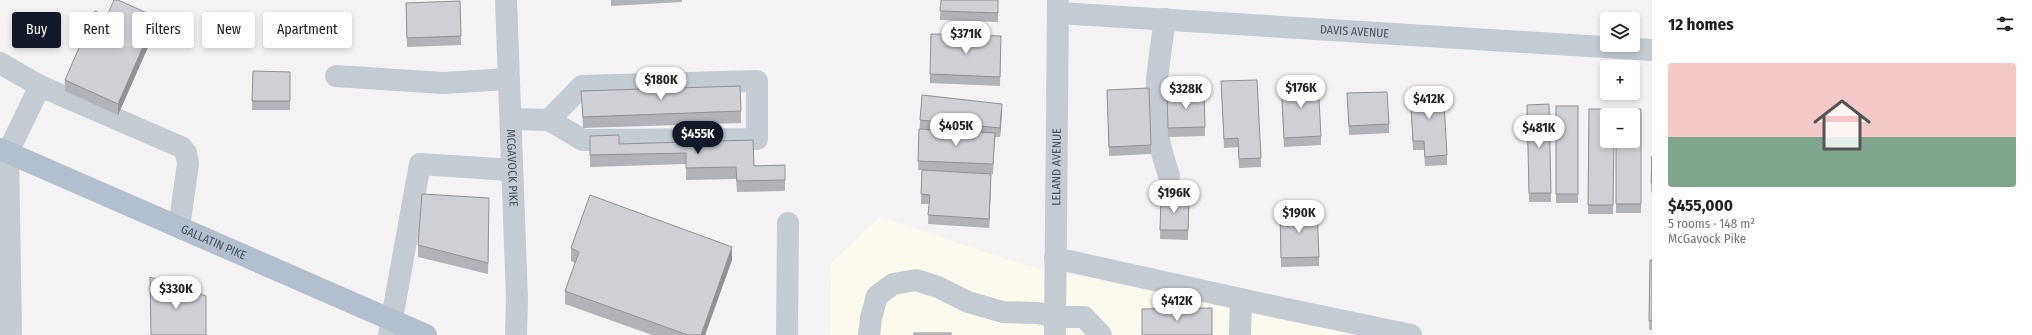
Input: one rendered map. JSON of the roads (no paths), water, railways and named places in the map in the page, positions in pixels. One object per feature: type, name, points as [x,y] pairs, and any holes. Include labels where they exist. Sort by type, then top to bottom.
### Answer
[{"type":"main road","name":"GALLATIN PIKE","points":[[4,150],[180,227],[390,327],[426,335]]},
{"type":"street","name":"MCGAVOCK PIKE","points":[[506,0],[517,298],[516,335]]},
{"type":"street","name":"DAVIS AVENUE","points":[[1058,6],[1165,19],[1652,50]]},
{"type":"street","name":"LELAND AVENUE","points":[[1055,326],[1058,6]]},
{"type":"street","points":[[1165,19],[1159,64],[1157,117],[1158,133],[1169,176]]},
{"type":"street","points":[[0,63],[40,86],[181,148],[186,153],[188,164],[180,227]]},
{"type":"street","points":[[336,76],[443,83],[509,79]]},
{"type":"street","points":[[511,120],[549,120],[583,140],[757,139],[757,81],[582,86],[549,120]]},
{"type":"street","points":[[11,335],[5,243],[4,150],[40,86]]},
{"type":"street","points":[[390,327],[420,164],[512,170]]},
{"type":"street","points":[[787,335],[788,223]]},
{"type":"street","points":[[1055,258],[1241,299],[1349,328],[1411,335]]},
{"type":"street","points":[[870,335],[871,318],[877,296],[893,284],[916,280],[938,287],[968,302],[1003,312],[1038,314],[1055,326],[1084,317],[1101,335]]},
{"type":"street","points":[[1240,335],[1241,299]]}]
